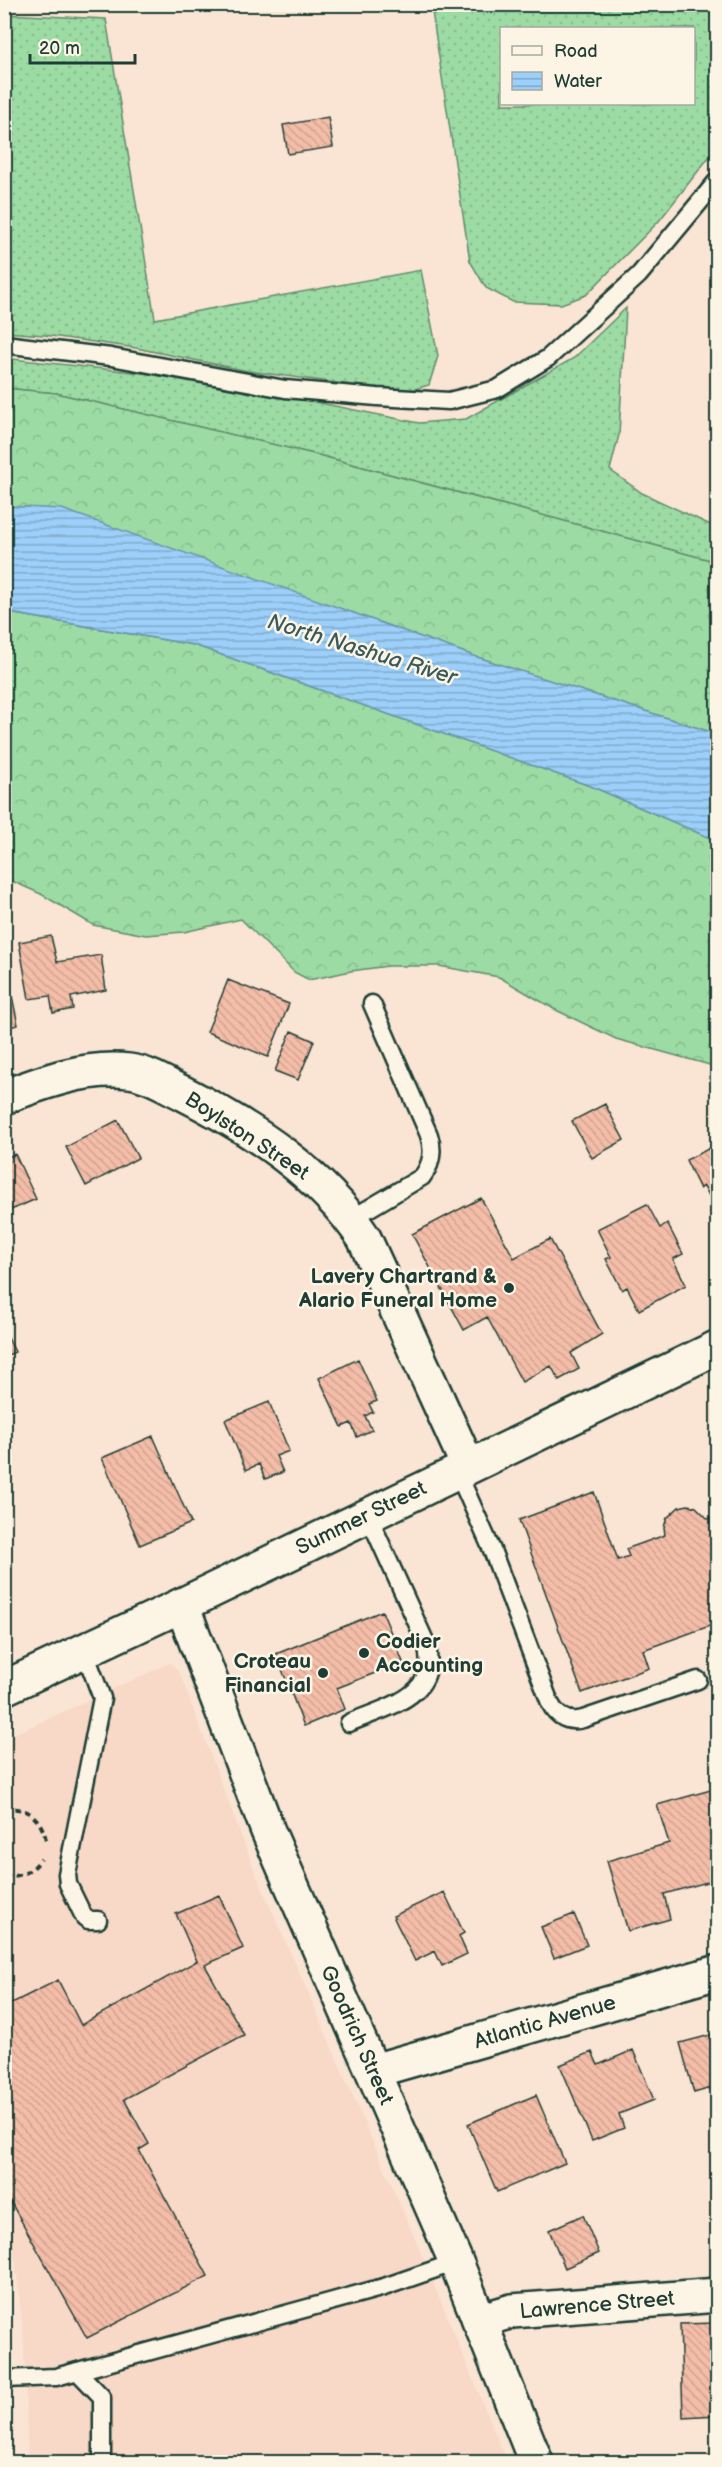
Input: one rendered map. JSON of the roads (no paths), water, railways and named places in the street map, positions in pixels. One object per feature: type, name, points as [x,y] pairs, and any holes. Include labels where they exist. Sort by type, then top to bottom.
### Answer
[{"type":"street","name":"Boylston Street","points":[[4,1097],[53,1080],[90,1072],[128,1071],[148,1076],[213,1108],[282,1154],[330,1193],[364,1238],[386,1284],[462,1469]]},
{"type":"street","name":"Summer Street","points":[[4,1688],[182,1605],[717,1347]]},
{"type":"street","name":"Goodrich Street","points":[[182,1605],[268,1831],[456,2262],[536,2463]]},
{"type":"street","name":"Atlantic Avenue","points":[[373,2071],[717,1972]]},
{"type":"street","name":"Lawrence Street","points":[[479,2321],[512,2311],[717,2295]]},
{"type":"lane","points":[[4,344],[111,357],[285,389],[377,398],[448,401],[498,389],[548,358],[639,275],[717,180]]},
{"type":"lane","points":[[351,1219],[422,1177],[429,1168],[432,1157],[429,1135],[372,1004]]},
{"type":"lane","points":[[462,1469],[550,1703],[557,1713],[566,1719],[583,1719],[698,1680]]},
{"type":"lane","points":[[349,1723],[412,1695],[423,1683],[430,1667],[426,1643],[368,1515]]},
{"type":"lane","points":[[84,1650],[102,1698],[68,1880],[84,1917],[88,1920],[98,1920]]},
{"type":"lane","points":[[4,2379],[56,2377],[77,2372],[384,2287],[456,2262]]},
{"type":"lane","points":[[77,2372],[102,2397],[102,2463]]},
{"type":"water","name":"North Nashua River","points":[[4,506],[62,509],[474,656],[717,734],[717,841],[593,787],[194,645],[5,612]]},
{"type":"place","name":"Lavery Chartrand & Alario Funeral Home","points":[[509,1288]]},
{"type":"place","name":"Codier Accounting","points":[[364,1653]]},
{"type":"place","name":"Croteau Financial","points":[[323,1673]]}]
